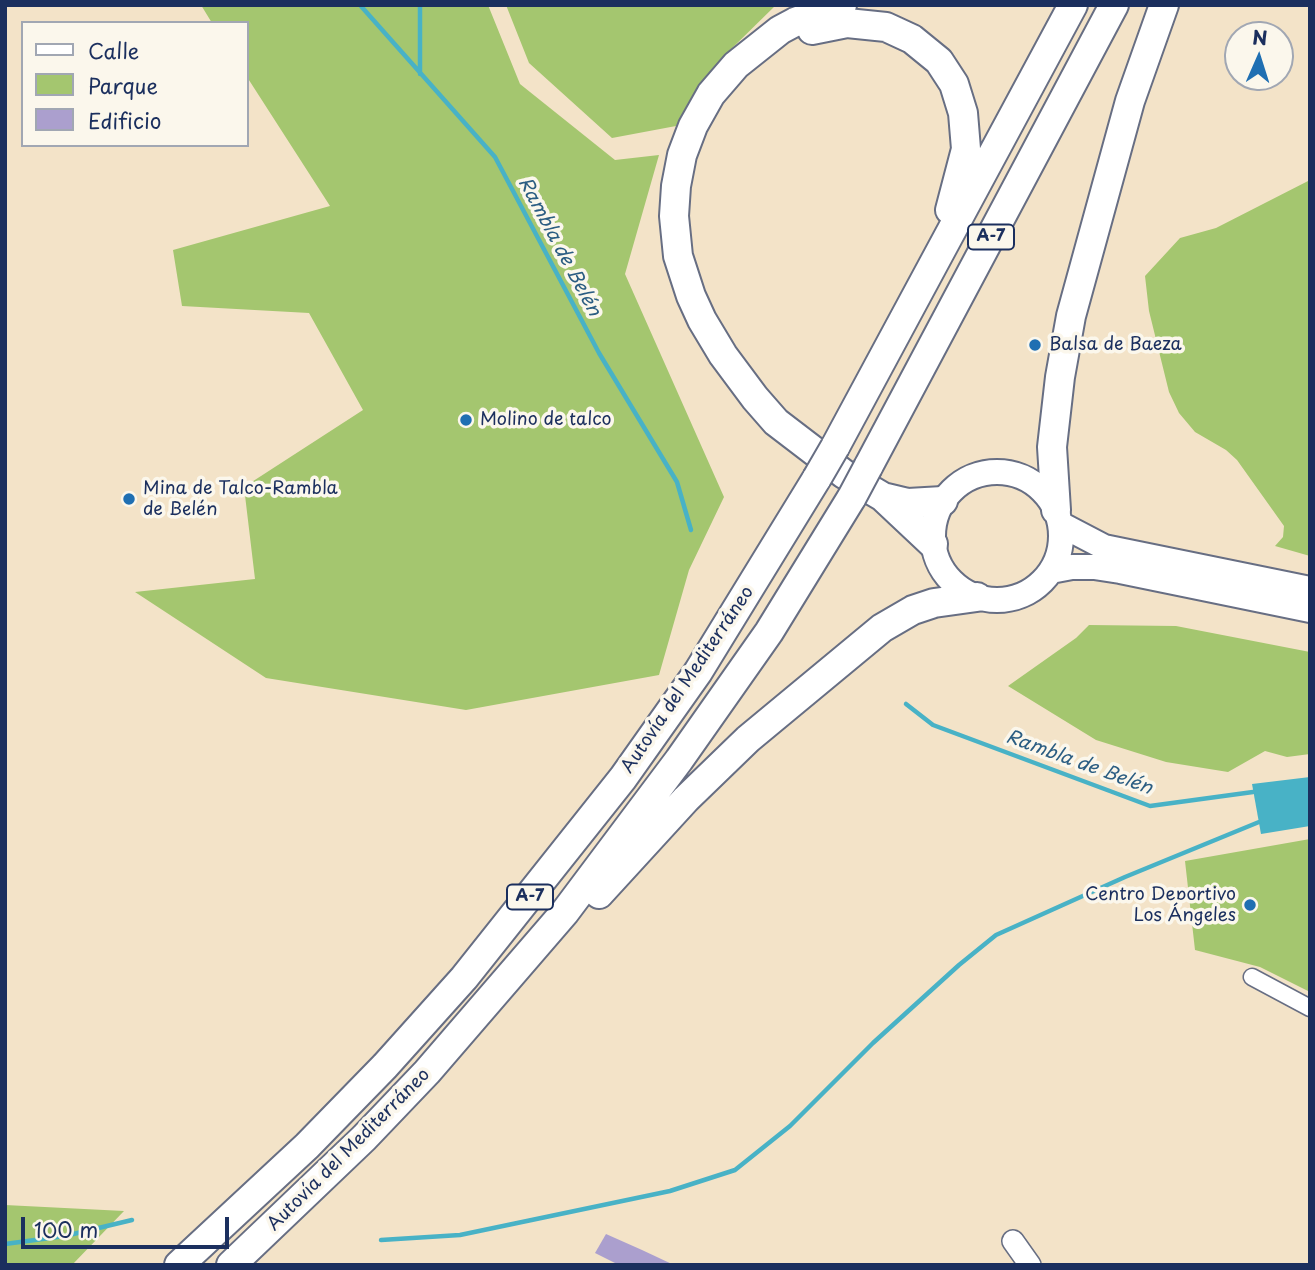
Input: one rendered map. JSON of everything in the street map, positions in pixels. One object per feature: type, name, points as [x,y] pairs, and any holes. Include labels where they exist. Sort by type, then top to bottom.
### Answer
[{"type":"highway","points":[[842,5],[795,22],[736,65],[711,94],[693,126],[682,155],[674,216],[678,256],[702,320],[723,355],[776,422],[844,474],[883,497],[933,544]]},
{"type":"highway","name":"Autovía del Mediterráneo","points":[[179,1265],[316,1136],[385,1066],[481,957],[623,778],[698,672],[817,478],[936,263],[1073,5]]},
{"type":"highway","name":"Autovía del Mediterráneo","points":[[231,1265],[364,1138],[427,1072],[565,912],[680,760],[769,632],[852,497],[1114,5]]},
{"type":"highway","points":[[1058,517],[1052,447],[1060,377],[1071,316],[1130,101],[1164,5]]},
{"type":"highway","points":[[760,47],[820,27],[867,23],[886,27],[912,39],[939,61],[954,84],[963,113],[966,149],[952,206],[941,229],[936,263]]},
{"type":"highway","points":[[883,497],[908,503],[943,500]]},
{"type":"highway","points":[[506,982],[539,960],[686,799],[748,738],[882,628],[924,607],[977,597]]},
{"type":"main road","points":[[1058,517],[1060,548],[1051,571],[1044,580],[1024,594],[1001,600],[977,597],[964,591],[947,577],[936,558],[932,529],[943,500],[960,483],[971,477],[983,473],[1008,472],[1041,489],[1058,517],[1104,547],[1310,589]]},
{"type":"main road","points":[[1051,571],[1094,567],[1310,610]]},
{"type":"street","points":[[1252,977],[1310,1007]]},
{"type":"street","points":[[1013,1241],[1030,1265]]},
{"type":"green space","points":[[201,5],[488,5],[520,84],[615,160],[659,155],[625,274],[724,497],[689,570],[659,675],[466,710],[266,678],[135,592],[255,579],[244,487],[363,410],[309,313],[182,306],[173,250],[330,206],[248,79],[248,21],[211,21]]},
{"type":"green space","points":[[506,5],[776,5],[723,57],[676,126],[612,138],[529,63]]},
{"type":"green space","points":[[1310,180],[1310,556],[1275,546],[1283,537],[1284,526],[1237,460],[1226,450],[1195,432],[1179,413],[1169,392],[1149,311],[1145,276],[1180,238],[1216,228]]},
{"type":"green space","points":[[1089,625],[1176,626],[1310,652],[1310,754],[1287,757],[1265,751],[1228,772],[1166,762],[1096,740],[1008,686],[1076,638]]},
{"type":"green space","name":"Centro Deportivo Los Ángeles","points":[[1310,839],[1310,992],[1260,967],[1195,950],[1185,861]]},
{"type":"green space","points":[[5,1205],[124,1211],[72,1265],[5,1265]]},
{"type":"water","points":[[1310,777],[1310,826],[1261,834],[1252,784]]},
{"type":"building","points":[[606,1234],[674,1265],[619,1265],[595,1253]]},
{"type":"waterway","name":"Rambla de Belén","points":[[360,5],[495,157],[599,353],[677,482],[691,530]]},
{"type":"waterway","points":[[420,5],[420,74]]},
{"type":"waterway","name":"Rambla de Belén","points":[[906,704],[933,725],[1150,806],[1253,792]]},
{"type":"waterway","points":[[381,1240],[460,1235],[670,1191],[735,1170],[790,1126],[873,1043],[996,935],[1125,877],[1259,822]]},
{"type":"waterway","points":[[5,1244],[65,1236],[132,1220]]},
{"type":"place","name":"Balsa de Baeza","points":[[1035,345]]},
{"type":"place","name":"Molino de talco","points":[[466,420]]},
{"type":"place","name":"Mina de Talco-Rambla de Belén","points":[[129,499]]},
{"type":"place","name":"Centro Deportivo Los Ángeles","points":[[1250,905]]}]
